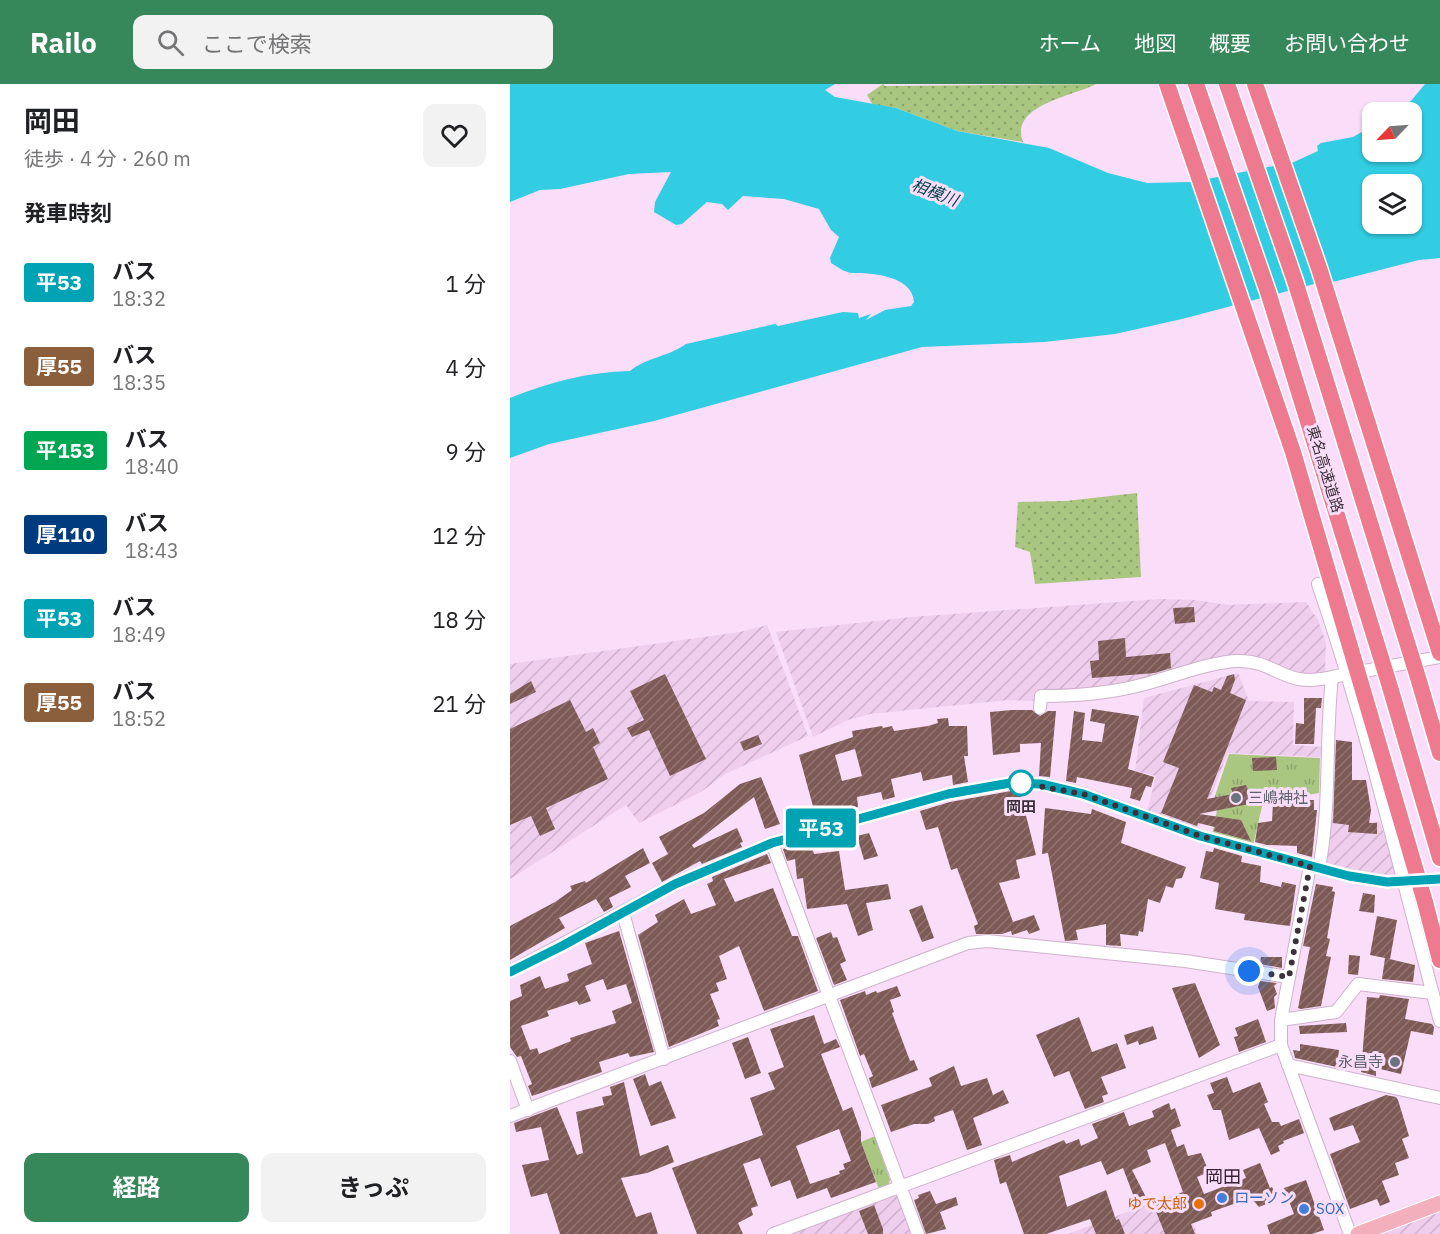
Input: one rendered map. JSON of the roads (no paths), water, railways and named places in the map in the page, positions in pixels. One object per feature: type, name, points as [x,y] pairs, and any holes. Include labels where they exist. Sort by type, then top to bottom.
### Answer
[{"type":"highway","points":[[1167,84],[1243,301],[1296,464],[1366,693],[1440,960]]},
{"type":"highway","name":"東名高速道路","points":[[1196,84],[1317,442],[1440,858]]},
{"type":"highway","name":"東名高速道路","points":[[1227,84],[1344,432],[1440,753]]},
{"type":"highway","points":[[1255,84],[1330,302],[1440,655]]},
{"type":"main road","points":[[1358,1234],[1440,1203]]},
{"type":"street","points":[[1318,584],[1347,674],[1406,882],[1440,1021]]},
{"type":"street","points":[[1040,708],[1041,696],[1098,694],[1232,661],[1263,665],[1295,680],[1332,677],[1440,655]]},
{"type":"street","points":[[1332,677],[1327,716],[1323,844],[1314,867],[1289,977],[1281,1020],[1281,1045],[1350,1234]]},
{"type":"street","points":[[510,972],[675,884],[772,843],[948,794],[1010,783],[1030,783],[1083,794],[1200,836],[1365,880],[1406,882],[1440,879]]},
{"type":"street","points":[[772,843],[918,1234]]},
{"type":"street","points":[[623,913],[664,1059]]},
{"type":"street","points":[[510,1116],[968,943],[987,941],[1185,961],[1289,977]]},
{"type":"street","points":[[1281,1020],[1336,1012],[1358,984],[1432,993]]},
{"type":"street","points":[[773,1234],[1281,1045]]},
{"type":"street","points":[[510,1061],[528,1110]]},
{"type":"street","points":[[1288,1065],[1440,1098]]},
{"type":"water","name":"相模川","points":[[510,84],[835,84],[825,90],[835,97],[896,108],[957,131],[1049,148],[1108,173],[1147,183],[1192,182],[1294,162],[1318,151],[1317,146],[1321,143],[1353,137],[1362,132],[1362,162],[1422,162],[1422,102],[1410,102],[1425,84],[1440,84],[1440,258],[1419,260],[1337,281],[1314,284],[1115,334],[1044,342],[922,347],[654,421],[549,444],[510,458],[510,398],[569,379],[599,373],[630,371],[686,344],[775,324],[778,326],[843,312],[858,313],[859,318],[871,314],[866,320],[885,310],[911,306],[914,302],[912,293],[899,281],[879,275],[850,273],[831,263],[830,258],[839,237],[831,230],[819,209],[784,199],[743,196],[728,210],[722,204],[707,202],[682,224],[676,225],[654,212],[655,202],[671,172],[629,174],[560,189],[540,190],[510,202]]},
{"type":"place","name":"岡田","points":[[1021,783]]},
{"type":"place","name":"三嶋神社","points":[[1236,798]]},
{"type":"place","name":"永昌寺","points":[[1395,1062]]},
{"type":"place","name":"ローソン","points":[[1222,1198]]},
{"type":"place","name":"ゆで太郎","points":[[1199,1204]]},
{"type":"place","name":"SOX","points":[[1304,1209]]},
{"type":"district","name":"岡田","points":[[1223,1177]]}]
